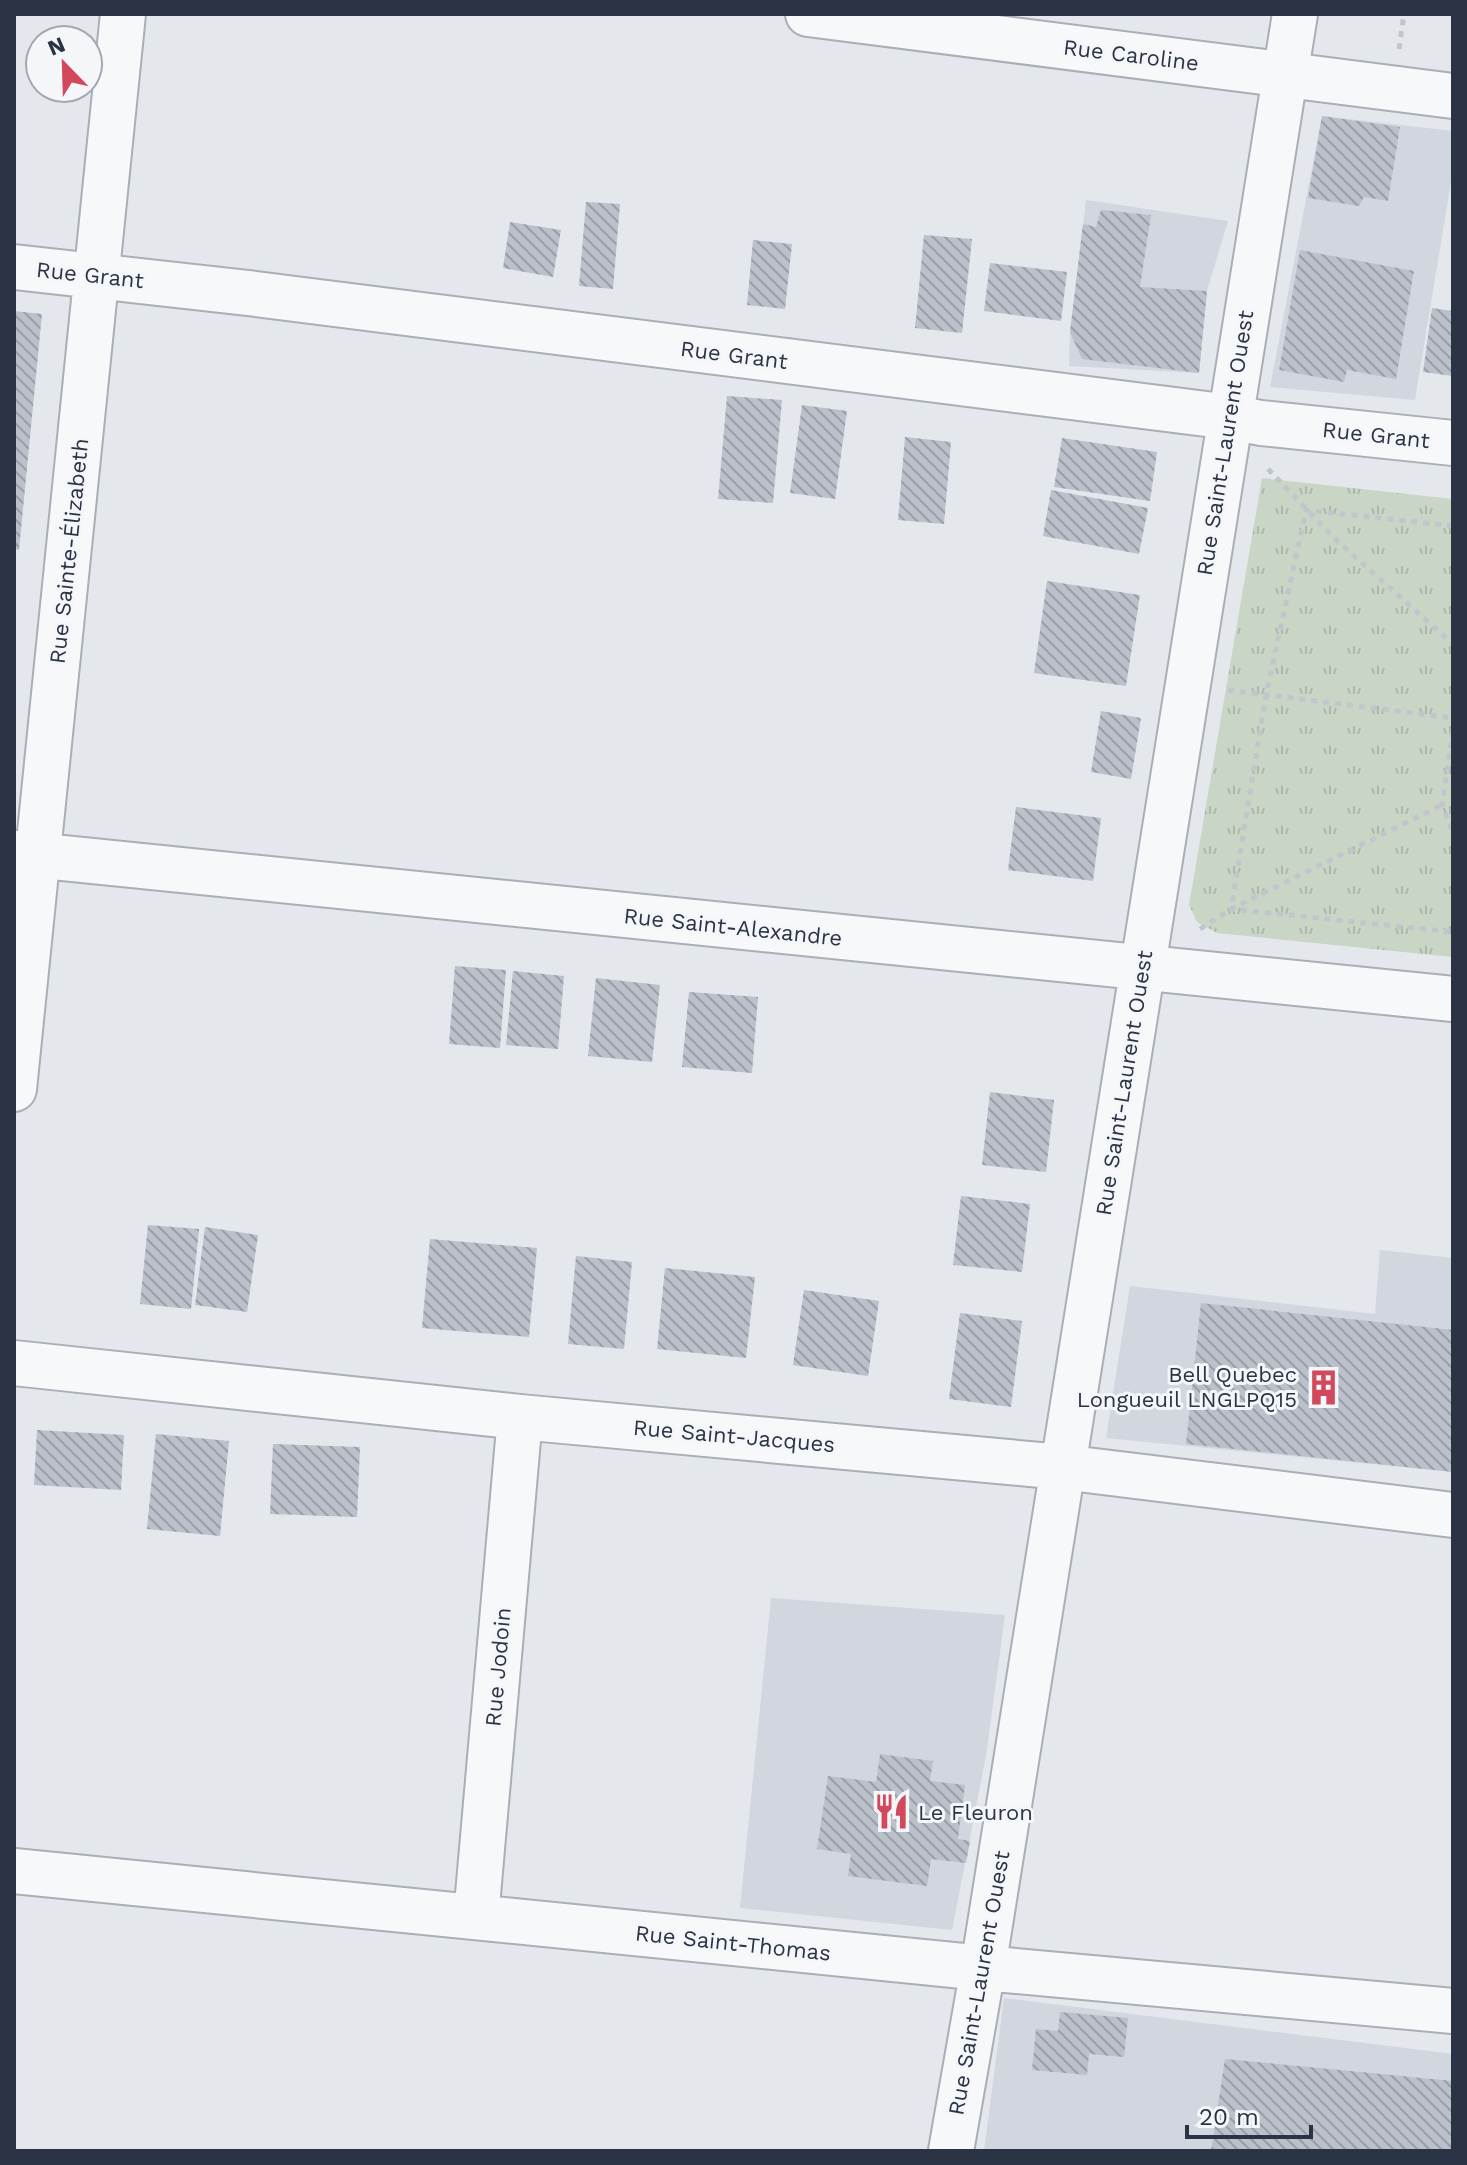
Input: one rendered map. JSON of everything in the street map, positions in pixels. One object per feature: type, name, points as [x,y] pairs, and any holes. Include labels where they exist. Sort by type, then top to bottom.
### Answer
[{"type":"street","name":"Rue Sainte-Élizabeth","points":[[14,1089],[26,854],[97,276],[123,14]]},
{"type":"street","name":"Rue Caroline","points":[[808,14],[1453,96]]},
{"type":"street","name":"Rue Saint-Laurent Ouest","points":[[951,2151],[983,1968],[1295,14]]},
{"type":"street","name":"Rue Grant","points":[[14,267],[1261,423],[1453,443]]},
{"type":"street","name":"Rue Saint-Alexandre","points":[[26,854],[1453,999]]},
{"type":"street","name":"Rue Saint-Jacques","points":[[14,1363],[520,1417],[1062,1467],[1453,1515]]},
{"type":"street","name":"Rue Jodoin","points":[[476,1917],[520,1417]]},
{"type":"street","name":"Rue Saint-Thomas","points":[[14,1871],[983,1968],[1453,2011]]},
{"type":"path","points":[[1258,461],[1306,510],[1453,644]]},
{"type":"path","points":[[1306,510],[1453,526]]},
{"type":"path","points":[[1231,909],[1266,695],[1306,510]]},
{"type":"path","points":[[1224,689],[1453,718]]},
{"type":"path","points":[[1453,730],[1442,805],[1453,832]]},
{"type":"path","points":[[1196,931],[1231,909],[1442,805]]},
{"type":"path","points":[[1231,909],[1453,932]]},
{"type":"shaded area","points":[[1322,116],[1453,131],[1453,170],[1415,400],[1270,387]]},
{"type":"shaded area","points":[[1086,200],[1228,221],[1207,291],[1199,373],[1069,366],[1070,332]]},
{"type":"shaded area","name":"Bell Quebec Longueuil LNGLPQ15","points":[[1380,1250],[1453,1258],[1453,1472],[1106,1438],[1130,1286],[1375,1314]]},
{"type":"shaded area","points":[[771,1598],[1005,1615],[986,1756],[952,1930],[740,1908]]},
{"type":"shaded area","points":[[1004,1998],[1453,2054],[1453,2151],[984,2151]]},
{"type":"green space","points":[[1262,478],[1453,499],[1453,957],[1217,933],[1197,922],[1189,905]]},
{"type":"building","points":[[1322,116],[1400,127],[1388,201],[1364,197],[1359,206],[1308,198]]},
{"type":"building","points":[[586,202],[620,204],[613,289],[579,286]]},
{"type":"building","points":[[1101,210],[1151,215],[1140,287],[1207,291],[1199,373],[1082,359],[1070,332],[1083,224],[1096,227]]},
{"type":"building","points":[[510,222],[561,230],[553,277],[503,268]]},
{"type":"building","points":[[924,235],[972,239],[962,333],[915,328]]},
{"type":"building","points":[[753,240],[792,244],[785,309],[747,305]]},
{"type":"building","points":[[1300,250],[1414,271],[1396,379],[1347,370],[1344,382],[1279,370]]},
{"type":"building","points":[[990,263],[1067,272],[1061,321],[984,311]]},
{"type":"building","points":[[1432,308],[1453,311],[1453,376],[1423,372]]},
{"type":"building","points":[[14,311],[42,314],[19,550],[14,549]]},
{"type":"building","points":[[727,396],[782,400],[773,503],[718,499]]},
{"type":"building","points":[[802,405],[847,411],[835,499],[790,493]]},
{"type":"building","points":[[905,437],[951,442],[944,524],[898,520]]},
{"type":"building","points":[[1062,438],[1157,452],[1150,501],[1054,487]]},
{"type":"building","points":[[1051,490],[1148,508],[1139,554],[1043,536]]},
{"type":"building","points":[[1047,581],[1140,595],[1126,686],[1034,673]]},
{"type":"building","points":[[1101,711],[1141,718],[1131,779],[1091,772]]},
{"type":"building","points":[[1016,807],[1101,818],[1093,881],[1008,870]]},
{"type":"building","points":[[455,966],[506,970],[500,1048],[449,1044]]},
{"type":"building","points":[[513,971],[564,976],[558,1049],[506,1045]]},
{"type":"building","points":[[596,978],[660,985],[652,1062],[588,1056]]},
{"type":"building","points":[[689,992],[758,997],[752,1073],[682,1067]]},
{"type":"building","points":[[990,1092],[1054,1100],[1046,1172],[982,1165]]},
{"type":"building","points":[[961,1196],[1030,1204],[1022,1272],[953,1265]]},
{"type":"building","points":[[148,1225],[199,1229],[191,1309],[140,1304]]},
{"type":"building","points":[[205,1227],[258,1235],[247,1312],[195,1305]]},
{"type":"building","points":[[430,1239],[537,1248],[529,1337],[422,1328]]},
{"type":"building","points":[[576,1256],[632,1262],[624,1349],[568,1344]]},
{"type":"building","points":[[665,1268],[755,1277],[746,1358],[657,1349]]},
{"type":"building","points":[[804,1290],[879,1301],[868,1376],[793,1365]]},
{"type":"building","name":"Bell Quebec Longueuil LNGLPQ15","points":[[1201,1303],[1453,1330],[1453,1472],[1186,1444]]},
{"type":"building","points":[[960,1313],[1022,1321],[1011,1407],[949,1399]]},
{"type":"building","points":[[37,1430],[124,1435],[121,1490],[34,1485]]},
{"type":"building","points":[[156,1434],[229,1441],[220,1536],[147,1529]]},
{"type":"building","points":[[273,1444],[360,1447],[357,1517],[270,1514]]},
{"type":"building","name":"Le Fleuron","points":[[880,1754],[933,1761],[930,1781],[965,1785],[958,1839],[970,1841],[966,1863],[931,1859],[927,1886],[848,1876],[851,1854],[817,1849],[828,1776],[876,1782]]},
{"type":"building","points":[[1060,2012],[1128,2018],[1124,2057],[1089,2054],[1087,2075],[1032,2070],[1036,2029],[1058,2031]]},
{"type":"building","points":[[1225,2059],[1453,2081],[1453,2151],[1211,2151]]},
{"type":"place","name":"Bell Quebec Longueuil LNGLPQ15","points":[[1323,1387]]},
{"type":"place","name":"Le Fleuron","points":[[892,1812]]}]
